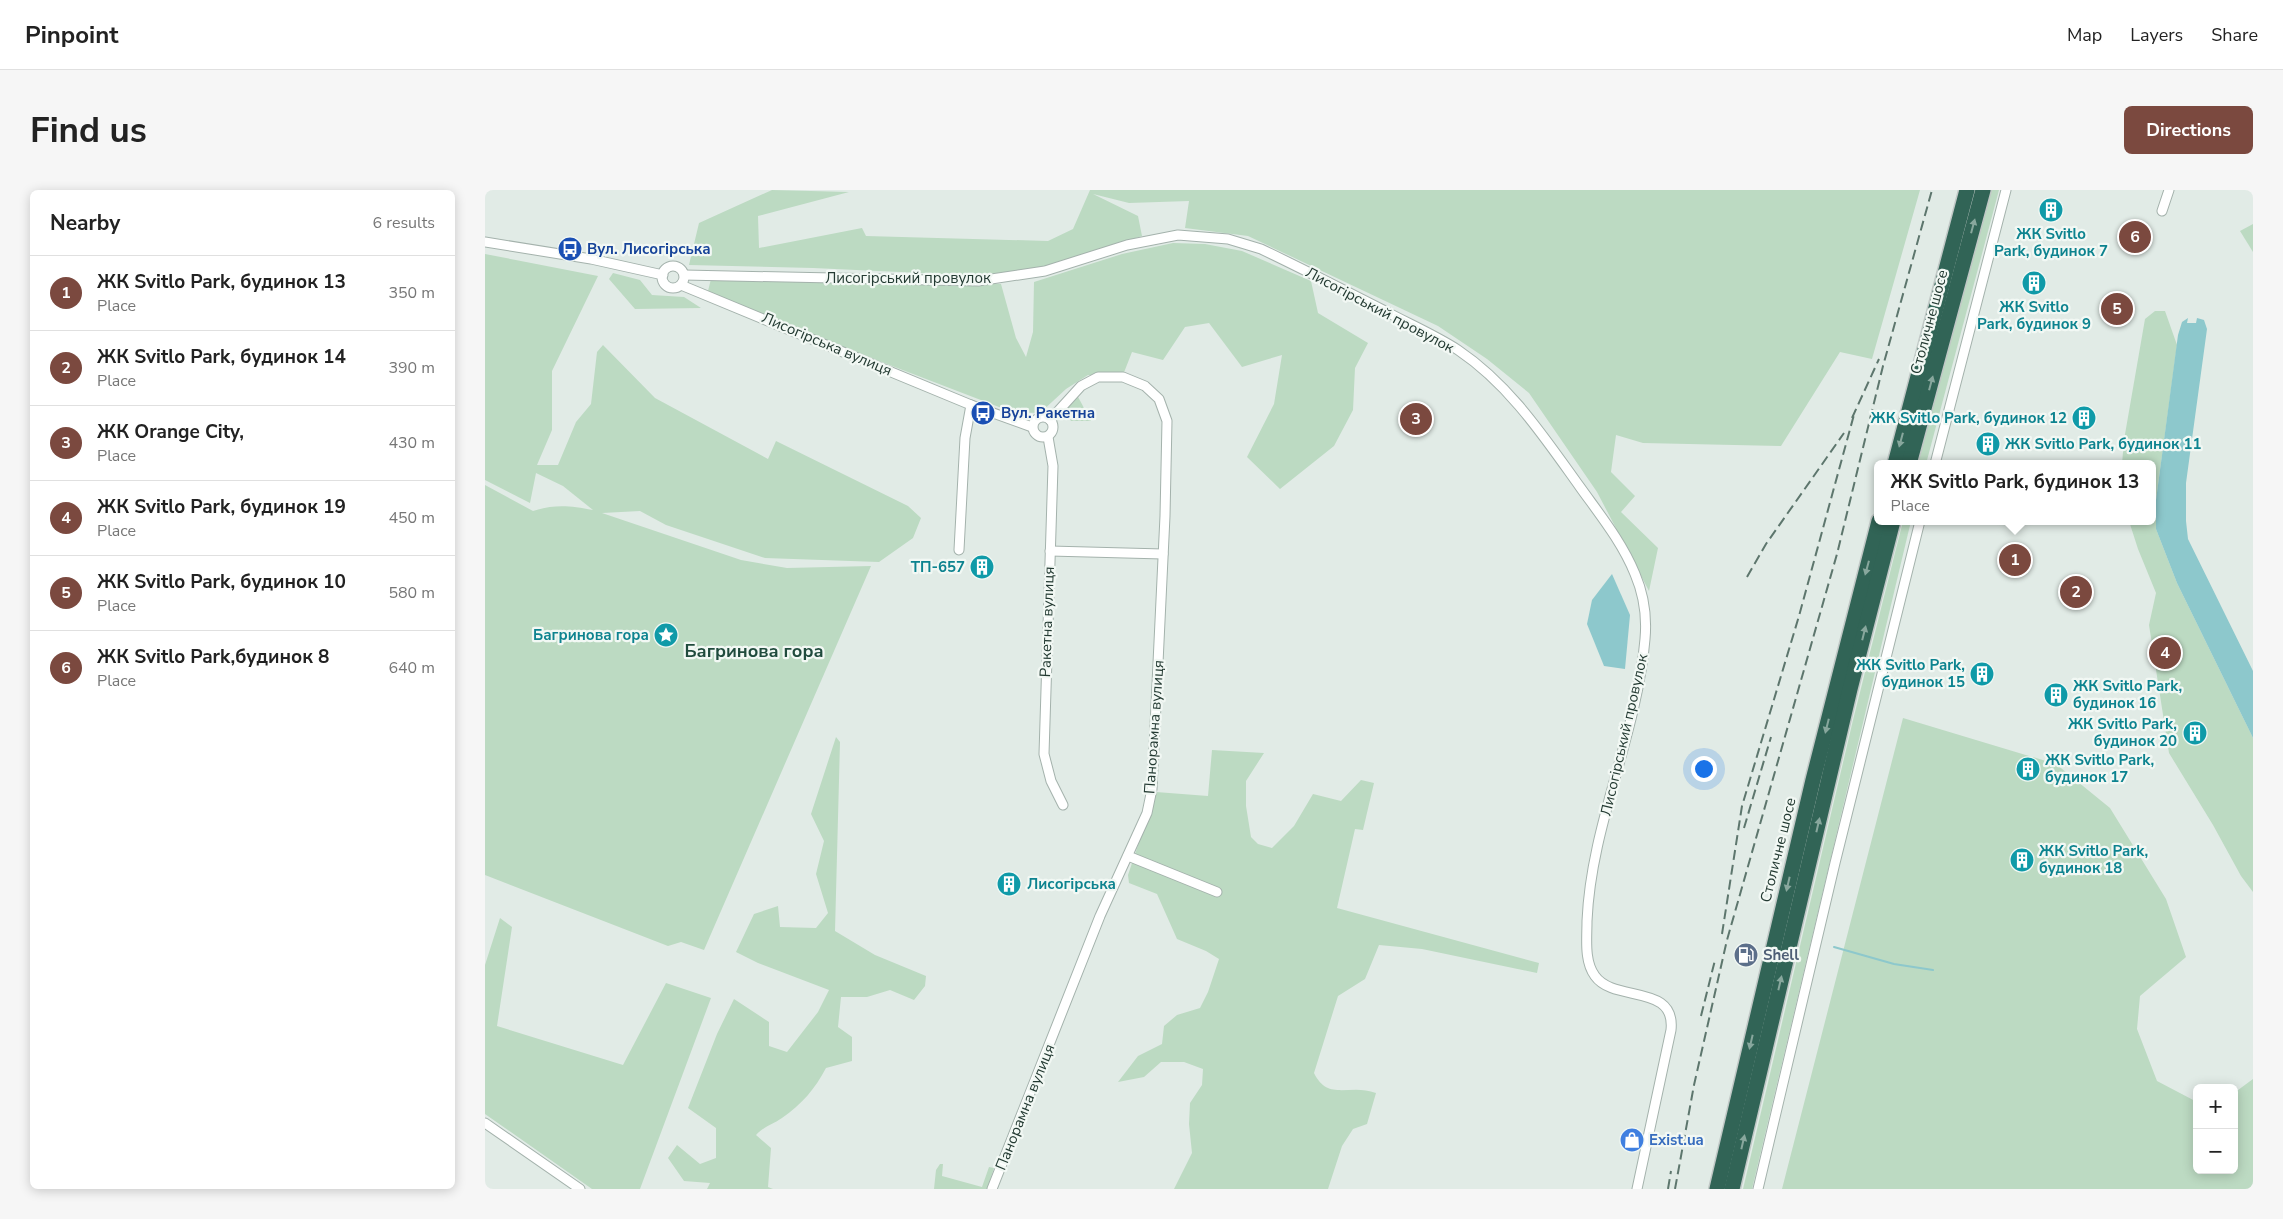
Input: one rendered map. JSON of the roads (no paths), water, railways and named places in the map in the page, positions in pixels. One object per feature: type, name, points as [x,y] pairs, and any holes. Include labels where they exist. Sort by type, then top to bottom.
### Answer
[{"type":"highway","name":"Столичне шосе","points":[[1896,460],[1967,190]]},
{"type":"highway","name":"Столичне шосе","points":[[1910,460],[1983,190]]},
{"type":"highway","name":"Столичне шосе","points":[[1717,1189],[1798,844],[1878,525]]},
{"type":"highway","points":[[1732,1189],[1850,689],[1892,525]]},
{"type":"street","points":[[1936,460],[2006,190]]},
{"type":"street","points":[[2162,211],[2169,190]]},
{"type":"street","name":"Лисогірський провулок","points":[[684,275],[978,281],[1045,271],[1152,239],[1178,235],[1211,236],[1245,243],[1261,249],[1458,350],[1500,384],[1534,424],[1617,538],[1640,587],[1645,614],[1643,652],[1638,686],[1589,889],[1587,952],[1592,970],[1603,984],[1657,1000],[1667,1009],[1671,1017],[1671,1030],[1637,1189]]},
{"type":"street","points":[[485,242],[591,259],[663,275]]},
{"type":"street","points":[[673,266],[678,267],[684,275],[681,285],[671,288],[662,279],[668,268],[673,266]]},
{"type":"street","points":[[704,294],[701,290],[701,285],[703,279],[709,276]]},
{"type":"street","name":"Лисогірська вулиця","points":[[681,285],[971,405],[1032,427]]},
{"type":"street","name":"Панорамна вулиця","points":[[992,1189],[1101,916],[1147,814],[1152,789],[1168,436],[1167,421],[1159,399],[1135,380],[1123,377],[1098,377],[1081,386],[1050,420]]},
{"type":"street","points":[[959,550],[965,438],[971,405]]},
{"type":"street","points":[[1042,417],[1050,420],[1053,429],[1048,437],[1042,438],[1036,435],[1032,427],[1037,418],[1042,417]]},
{"type":"street","name":"Ракетна вулиця","points":[[1048,437],[1053,466],[1044,754],[1051,781],[1063,805]]},
{"type":"street","points":[[1758,1189],[1840,844],[1919,525]]},
{"type":"street","points":[[1050,551],[1163,554]]},
{"type":"street","points":[[1128,856],[1217,892]]},
{"type":"street","points":[[485,1122],[580,1189]]},
{"type":"water","points":[[2188,318],[2187,323],[2196,323],[2197,318],[2204,320],[2207,329],[2186,483],[2188,539],[2253,671],[2253,738],[2177,583],[2156,529],[2156,500],[2178,335],[2182,322]]},
{"type":"water","points":[[1612,574],[1630,615],[1625,669],[1604,666],[1587,624],[1592,600]]},
{"type":"waterway","points":[[1834,947],[1894,964],[1933,970]]},
{"type":"railway","points":[[1675,1189],[1694,1085],[1727,940],[1837,554],[1883,366],[1932,190]]},
{"type":"railway","points":[[1852,418],[1879,359]]},
{"type":"railway","points":[[1722,934],[1742,806],[1799,616],[1855,411]]},
{"type":"railway","points":[[1747,577],[1766,544],[1844,433]]},
{"type":"railway","points":[[1744,828],[1771,737]]},
{"type":"railway","points":[[1701,1016],[1715,960]]},
{"type":"railway","points":[[1668,1189],[1671,1171]]},
{"type":"place","name":"ЖК Svitlo Park, будинок 7","points":[[2051,210]]},
{"type":"place","name":"ЖК Svitlo Park,будинок 8","points":[[2135,237]]},
{"type":"place","name":"Вул. Лисогірська","points":[[570,249]]},
{"type":"place","name":"ЖК Svitlo Park, будинок 9","points":[[2034,283]]},
{"type":"place","name":"ЖК Svitlo Park, будинок 10","points":[[2117,309]]},
{"type":"place","name":"Вул. Ракетна","points":[[983,413]]},
{"type":"place","name":"ЖК Svitlo Park, будинок 12","points":[[2084,418]]},
{"type":"place","name":"ЖК Orange City,","points":[[1416,419]]},
{"type":"place","name":"ЖК Svitlo Park, будинок 11","points":[[1988,444]]},
{"type":"place","name":"ЖК Svitlo Park, будинок 13","points":[[2015,560]]},
{"type":"place","name":"ТП-657","points":[[982,567]]},
{"type":"place","name":"ЖК Svitlo Park, будинок 14","points":[[2076,592]]},
{"type":"place","name":"Багринова гора","points":[[666,635]]},
{"type":"place","name":"ЖК Svitlo Park, будинок 19","points":[[2165,653]]},
{"type":"place","name":"ЖК Svitlo Park, будинок 15","points":[[1982,674]]},
{"type":"place","name":"ЖК Svitlo Park, будинок 16","points":[[2056,695]]},
{"type":"place","name":"ЖК Svitlo Park, будинок 20","points":[[2195,733]]},
{"type":"place","name":"ЖК Svitlo Park, будинок 17","points":[[2028,769]]},
{"type":"place","name":"ЖК Svitlo Park, будинок 18","points":[[2022,860]]},
{"type":"place","name":"Лисогірська","points":[[1009,884]]},
{"type":"place","name":"Shell","points":[[1746,955]]},
{"type":"place","name":"Exist.ua","points":[[1632,1140]]},
{"type":"district","name":"Багринова гора","points":[[754,651]]}]
